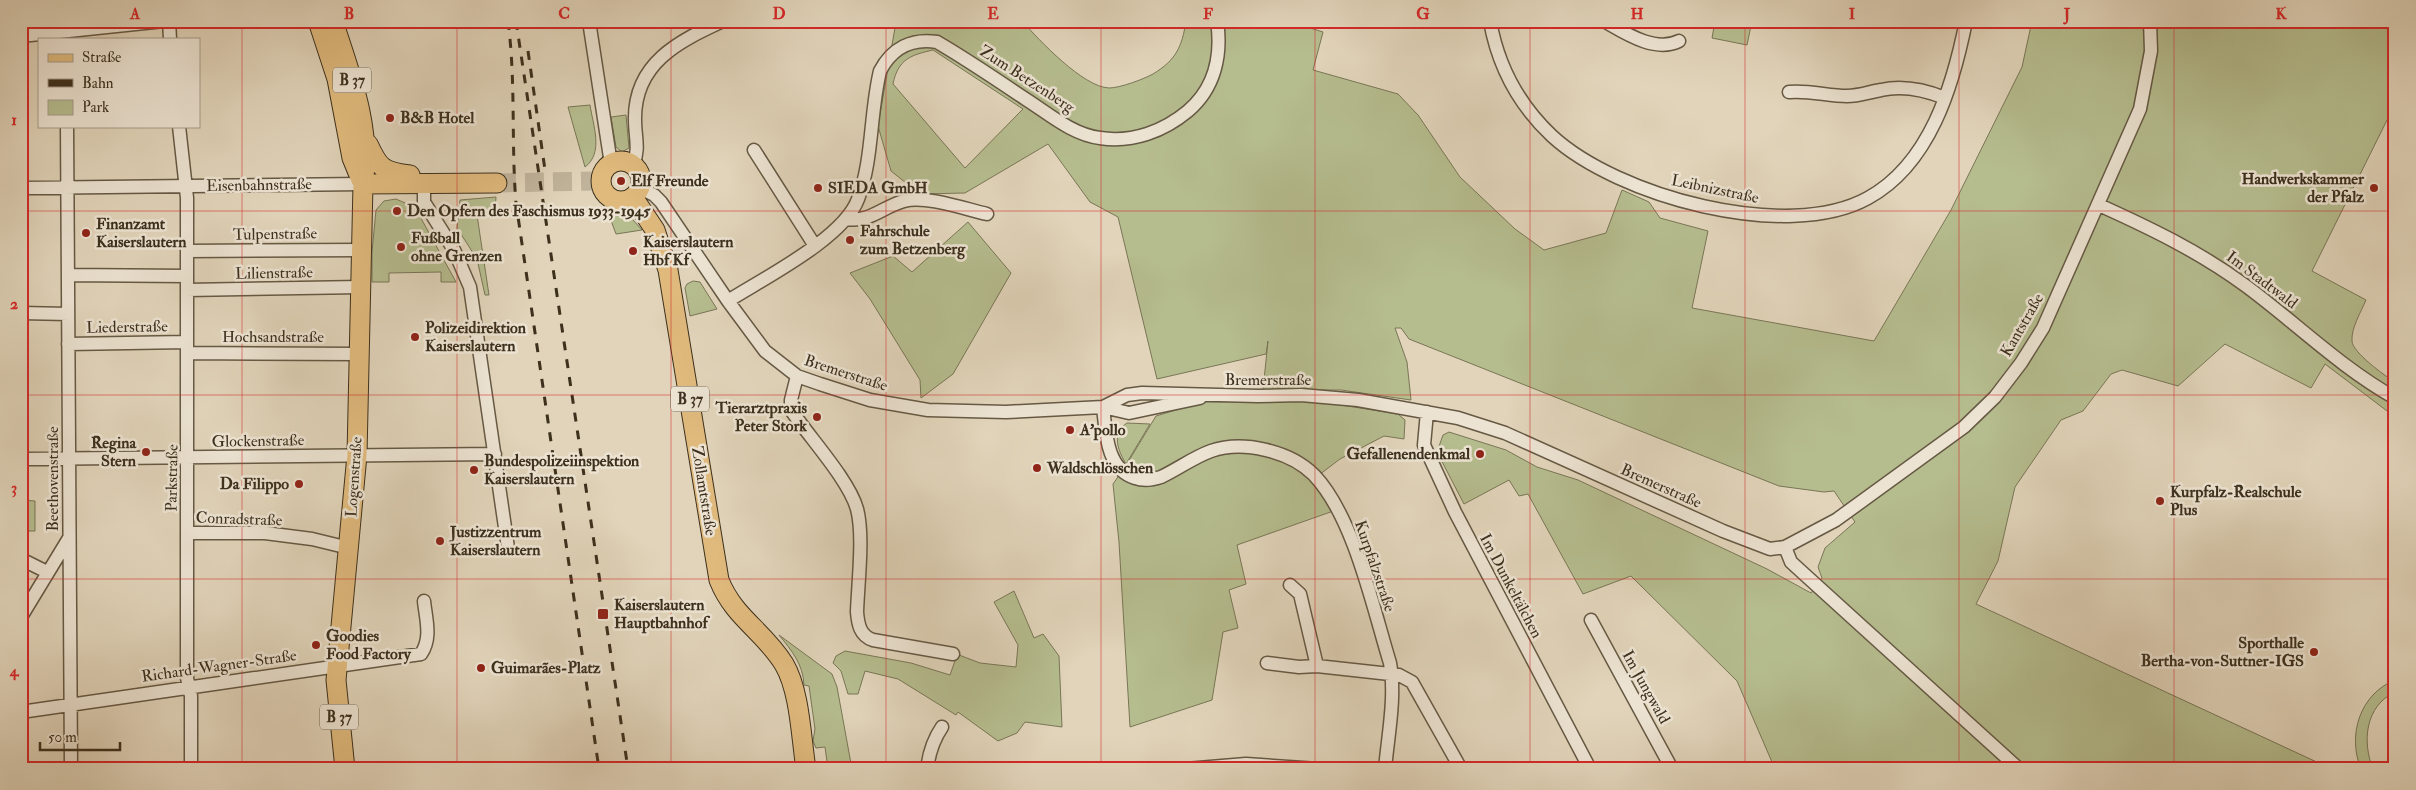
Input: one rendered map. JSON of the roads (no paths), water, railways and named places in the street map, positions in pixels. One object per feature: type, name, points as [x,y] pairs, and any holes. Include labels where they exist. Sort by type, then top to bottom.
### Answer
[{"type":"main road","name":"B 37","points":[[318,21],[337,79],[352,158],[363,184]]},
{"type":"main road","name":"B 37","points":[[333,21],[352,83],[366,141],[377,164],[385,170],[412,175],[424,183]]},
{"type":"main road","name":"B 37","points":[[363,184],[366,141]]},
{"type":"main road","points":[[621,161],[633,165],[639,172],[636,192],[622,202],[612,200],[604,193],[596,181],[604,169],[611,164],[621,161]]},
{"type":"main road","name":"Eisenbahnstraße","points":[[363,184],[497,183]]},
{"type":"main road","name":"Logenstraße","points":[[345,769],[337,694],[337,666],[357,455],[363,184]]},
{"type":"main road","name":"Zollamtstraße","points":[[636,192],[654,230],[668,270],[719,580],[732,606],[772,648],[789,675],[795,698],[806,769]]},
{"type":"street","points":[[21,36],[64,36],[164,21]]},
{"type":"street","points":[[169,21],[170,38]]},
{"type":"street","points":[[589,21],[611,164]]},
{"type":"street","points":[[633,165],[638,155],[636,110],[641,88],[650,71],[672,47],[723,21]]},
{"type":"street","name":"Zum Betzenberg","points":[[728,301],[828,238],[847,219],[856,204],[862,187],[880,70],[886,59],[903,46],[917,41],[937,42],[1081,133],[1100,138],[1128,138],[1152,133],[1175,122],[1196,104],[1212,80],[1218,57],[1217,21]]},
{"type":"street","name":"Leibnizstraße","points":[[1490,21],[1499,55],[1513,87],[1541,124],[1565,147],[1600,169],[1625,181],[1670,197],[1726,211],[1760,215],[1799,215],[1839,208],[1868,198],[1899,174],[1911,161],[1936,118],[1945,98],[1958,58],[1966,21]]},
{"type":"street","points":[[1604,21],[1639,40],[1667,45],[1679,41]]},
{"type":"street","name":"Kantstraße","points":[[1785,547],[1836,520],[1964,427],[1995,397],[2021,362],[2043,328],[2140,109],[2151,50],[2150,21]]},
{"type":"street","points":[[1789,92],[1801,91],[1860,96],[1880,90],[1905,88],[1927,91],[1945,98]]},
{"type":"street","name":"Beethovenstraße","points":[[67,128],[71,769]]},
{"type":"street","name":"Parkstraße","points":[[179,128],[186,187],[188,348],[187,678],[190,687],[191,769]]},
{"type":"street","points":[[754,150],[815,246]]},
{"type":"street","points":[[424,183],[424,202],[454,250],[470,287],[508,548]]},
{"type":"street","name":"Eisenbahnstraße","points":[[21,188],[67,189],[363,184]]},
{"type":"street","name":"Bremerstraße","points":[[636,192],[654,195],[661,202],[764,351],[797,376],[870,400],[909,408],[1006,412],[1102,407],[1129,413],[1209,395]]},
{"type":"street","points":[[847,219],[859,220],[911,200],[932,202],[987,214]]},
{"type":"street","name":"Im Stadtwald","points":[[2099,205],[2195,251],[2223,269],[2329,353],[2395,398]]},
{"type":"street","name":"Tulpenstraße","points":[[187,251],[362,250]]},
{"type":"street","points":[[68,275],[187,276]]},
{"type":"street","name":"Lilienstraße","points":[[187,290],[361,287]]},
{"type":"street","points":[[21,313],[68,314]]},
{"type":"street","name":"Liederstraße","points":[[68,344],[188,348]]},
{"type":"street","name":"Hochsandstraße","points":[[188,348],[359,354]]},
{"type":"street","points":[[797,376],[791,400],[791,410],[848,488],[857,510],[859,533],[857,612],[858,624],[863,634],[873,640],[953,654]]},
{"type":"street","name":"Bremerstraße","points":[[1102,407],[1127,395],[1182,392],[1209,395],[1301,395],[1358,400],[1427,412],[1495,429],[1723,531],[1770,549],[1785,547]]},
{"type":"street","name":"Kurpfalzstraße","points":[[1102,407],[1111,453],[1120,470],[1128,476],[1147,480],[1158,478],[1211,451],[1250,448],[1272,451],[1304,467],[1327,492],[1341,517],[1356,552],[1392,674],[1385,769]]},
{"type":"street","name":"Im Dunkeltälchen","points":[[1427,412],[1424,445],[1500,600],[1590,769]]},
{"type":"street","name":"Glockenstraße","points":[[21,459],[188,459],[495,454]]},
{"type":"street","name":"Conradstraße","points":[[187,533],[265,533],[312,539],[349,548]]},
{"type":"street","points":[[21,617],[70,536]]},
{"type":"street","points":[[1785,547],[1791,562],[2019,769]]},
{"type":"street","points":[[21,559],[47,572]]},
{"type":"street","points":[[1290,585],[1300,594],[1316,666]]},
{"type":"street","name":"Richard-Wagner-Straße","points":[[21,712],[421,654],[426,646],[428,637],[424,601]]},
{"type":"street","name":"Im Jungwald","points":[[1591,620],[1672,769]]},
{"type":"street","points":[[1268,663],[1300,667],[1316,666],[1404,676],[1412,682],[1461,769]]},
{"type":"street","points":[[927,769],[929,753],[942,727]]},
{"type":"street","points":[[1186,769],[1246,764],[1318,769]]},
{"type":"tunnel","points":[[497,183],[592,181]]},
{"type":"railway","points":[[508,21],[512,67],[516,203],[599,769]]},
{"type":"railway","points":[[516,21],[628,769]]},
{"type":"railway","points":[[528,51],[545,170]]},
{"type":"place","name":"B&B Hotel","points":[[390,118]]},
{"type":"place","name":"Elf Freunde","points":[[621,181]]},
{"type":"place","name":"SIEDA GmbH","points":[[818,188]]},
{"type":"place","name":"Handwerkskammer der Pfalz","points":[[2374,188]]},
{"type":"place","name":"Den Opfern des Faschismus 1933-1945","points":[[397,211]]},
{"type":"place","name":"Finanzamt Kaiserslautern","points":[[86,233]]},
{"type":"place","name":"Fahrschule zum Betzenberg","points":[[850,240]]},
{"type":"place","name":"Fußball ohne Grenzen","points":[[401,247]]},
{"type":"place","name":"Kaiserslautern Hbf Kf","points":[[633,251]]},
{"type":"place","name":"Polizeidirektion Kaiserslautern","points":[[415,337]]},
{"type":"place","name":"Tierarztpraxis Peter Stork","points":[[817,417]]},
{"type":"place","name":"A'pollo","points":[[1070,430]]},
{"type":"place","name":"Regina Stern","points":[[146,452]]},
{"type":"place","name":"Gefallenendenkmal","points":[[1480,454]]},
{"type":"place","name":"Waldschlösschen","points":[[1037,468]]},
{"type":"place","name":"Bundespolizeiinspektion Kaiserslautern","points":[[474,470]]},
{"type":"place","name":"Da Filippo","points":[[299,484]]},
{"type":"place","name":"Kurpfalz-Realschule Plus","points":[[2160,501]]},
{"type":"place","name":"Justizzentrum Kaiserslautern","points":[[440,541]]},
{"type":"place","name":"Kaiserslautern Hauptbahnhof","points":[[603,614]]},
{"type":"place","name":"Goodies Food Factory","points":[[316,645]]},
{"type":"place","name":"Sporthalle Bertha-von-Suttner-IGS","points":[[2314,652]]},
{"type":"place","name":"Guimarães-Platz","points":[[481,668]]}]
